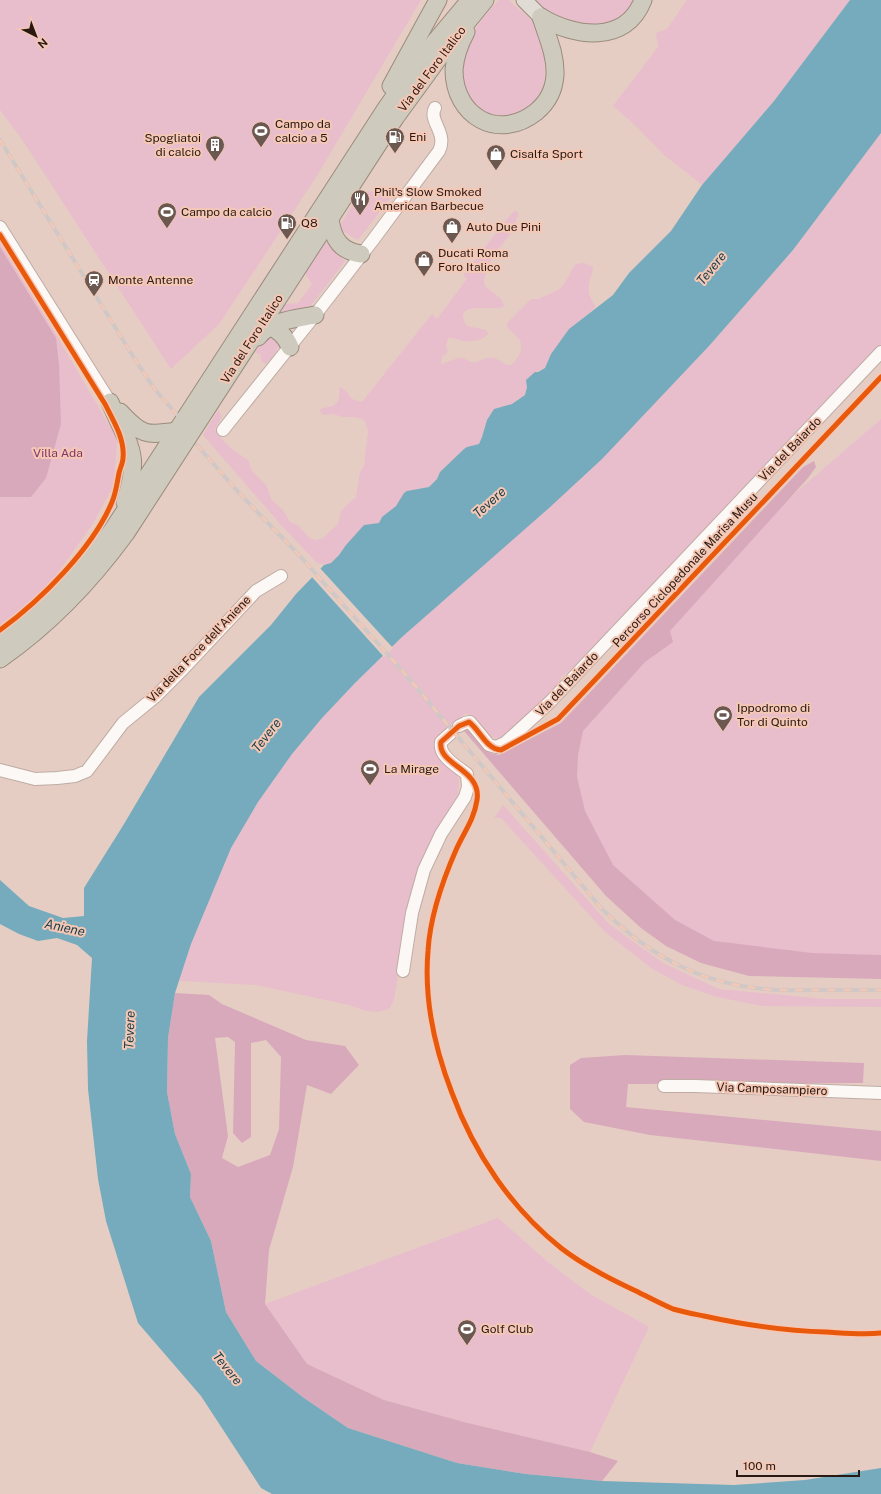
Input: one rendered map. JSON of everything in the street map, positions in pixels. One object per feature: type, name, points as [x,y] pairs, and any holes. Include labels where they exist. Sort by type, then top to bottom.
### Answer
[{"type":"highway","points":[[367,136],[400,69],[438,0]]},
{"type":"highway","points":[[541,17],[554,25],[566,29],[586,33],[598,33],[615,30],[622,26],[637,12],[643,0]]},
{"type":"highway","points":[[478,2],[458,50],[455,61],[455,78],[459,96],[467,108],[478,118],[494,125],[508,125],[529,117],[542,106],[550,95],[554,83],[554,61],[541,17]]},
{"type":"highway","name":"Via del Foro Italico","points":[[0,643],[27,622],[69,583],[95,553],[118,522],[367,136],[424,55],[478,2]]},
{"type":"highway","name":"Via del Foro Italico","points":[[0,659],[57,613],[86,583],[114,550],[136,519],[239,358],[415,89],[478,2]]},
{"type":"highway","points":[[330,220],[335,236],[343,247],[350,252],[362,254]]},
{"type":"highway","points":[[239,358],[249,350],[264,329],[269,326],[315,314]]},
{"type":"highway","points":[[269,326],[277,329],[285,336],[290,347]]},
{"type":"highway","points":[[110,402],[132,424],[144,432],[157,434],[177,431]]},
{"type":"highway","points":[[110,402],[129,441],[133,461],[130,487],[118,522]]},
{"type":"main road","points":[[524,0],[541,17]]},
{"type":"street","points":[[223,430],[362,254],[439,151],[442,139],[433,116],[435,108]]},
{"type":"street","points":[[0,228],[110,402]]},
{"type":"street","name":"Via del Baiardo","points":[[403,971],[412,916],[424,870],[441,834],[465,798],[468,787],[467,774],[446,756],[441,749],[441,742],[465,722],[470,722],[489,745],[496,747],[505,743],[521,729],[550,702],[881,352]]},
{"type":"street","name":"Via della Foce dell'Aniene","points":[[0,770],[35,779],[75,776],[87,771],[123,723],[156,696],[256,591],[281,576]]},
{"type":"street","name":"Via Camposampiero","points":[[664,1086],[881,1093]]},
{"type":"green space","points":[[0,0],[421,0],[315,179],[219,324],[171,369],[23,141],[0,110]]},
{"type":"green space","points":[[499,0],[509,0],[536,25],[542,42],[545,65],[542,89],[533,103],[520,113],[506,116],[491,114],[477,107],[467,93],[461,66],[462,53],[465,45],[481,21]]},
{"type":"green space","points":[[535,0],[638,0],[628,17],[585,30],[545,10]]},
{"type":"green space","points":[[687,0],[850,0],[774,101],[702,185],[664,155],[636,126],[613,106],[658,47],[656,33],[667,29]]},
{"type":"green space","points":[[881,133],[881,344],[726,511],[616,622],[578,664],[562,676],[557,686],[532,713],[498,739],[489,736],[474,717],[466,713],[455,721],[441,735],[441,752],[459,779],[458,794],[410,900],[394,1000],[389,1009],[376,1012],[366,1011],[349,1005],[256,985],[179,981],[191,944],[231,848],[258,802],[292,754],[322,718],[402,637],[594,466],[709,346],[793,250]]},
{"type":"green space","points":[[361,191],[383,192],[391,197],[358,240],[344,232],[340,225]]},
{"type":"green space","points":[[515,211],[518,212],[518,216],[509,236],[493,255],[484,279],[485,286],[501,299],[504,306],[500,308],[470,309],[465,312],[463,317],[466,325],[487,331],[488,334],[480,340],[472,341],[462,341],[454,338],[448,338],[446,345],[448,352],[442,357],[441,364],[460,358],[475,362],[486,358],[495,358],[508,365],[511,365],[520,353],[521,342],[507,327],[507,323],[532,299],[539,299],[561,288],[576,264],[584,263],[593,267],[589,291],[595,308],[569,329],[551,354],[545,368],[535,372],[527,387],[525,395],[512,404],[494,409],[487,420],[479,444],[464,449],[440,472],[437,479],[429,487],[407,491],[396,506],[382,517],[379,523],[366,526],[361,529],[331,563],[317,563],[281,525],[203,435],[218,410],[222,416],[215,429],[218,435],[233,450],[248,460],[252,471],[267,486],[271,499],[283,510],[290,522],[299,526],[309,538],[316,540],[322,539],[338,524],[341,511],[356,497],[360,472],[364,466],[368,431],[365,421],[362,419],[343,417],[333,414],[324,415],[321,413],[320,409],[335,405],[337,403],[340,387],[346,391],[352,399],[362,402],[432,314],[437,319],[467,279],[463,275]]},
{"type":"green space","points":[[327,238],[335,252],[345,261],[306,312],[287,316],[278,313],[284,304],[298,303],[312,284],[305,273]]},
{"type":"green space","name":"Villa Ada","points":[[0,243],[117,439],[114,485],[92,525],[44,592],[0,627]]},
{"type":"green space","points":[[274,335],[280,343],[274,355],[266,364],[261,361],[261,355],[255,352],[265,337]]},
{"type":"green space","name":"Ippodromo di Tor di Quinto","points":[[881,419],[881,975],[688,956],[520,776],[785,502]]},
{"type":"green space","points":[[503,805],[609,924],[663,963],[719,989],[826,999],[881,999],[881,1007],[762,1006],[717,997],[682,985],[651,968],[605,932],[501,818],[494,818]]},
{"type":"green space","name":"Golf Club","points":[[498,1218],[549,1263],[590,1294],[649,1327],[590,1452],[464,1422],[384,1400],[307,1364],[265,1304]]},
{"type":"shaded area","points":[[0,247],[56,338],[59,364],[61,424],[46,478],[31,497],[0,497]]},
{"type":"shaded area","points":[[814,461],[816,467],[808,478],[670,631],[673,642],[645,662],[583,731],[578,755],[577,777],[585,811],[613,865],[675,920],[714,941],[812,953],[881,955],[881,979],[749,976],[701,963],[666,946],[641,928],[606,896],[464,731],[470,729],[490,753],[499,755],[561,723],[803,467]]},
{"type":"shaded area","points":[[175,993],[209,995],[222,1004],[306,1040],[345,1046],[359,1065],[331,1094],[307,1085],[293,1167],[269,1250],[265,1304],[307,1364],[384,1400],[464,1422],[590,1452],[618,1461],[602,1481],[526,1474],[457,1463],[348,1428],[304,1398],[256,1361],[226,1312],[211,1241],[190,1197],[191,1174],[175,1134],[167,1092],[168,1038]],"holes":[[[228,1037],[235,1042],[233,1133],[242,1143],[251,1137],[251,1043],[266,1040],[281,1057],[279,1129],[270,1155],[238,1167],[222,1158],[228,1136],[215,1038]]]},
{"type":"shaded area","points":[[625,1055],[864,1063],[863,1083],[628,1084],[626,1107],[881,1131],[881,1161],[650,1135],[584,1122],[570,1109],[570,1065],[581,1058]]},
{"type":"water","points":[[850,0],[881,0],[881,133],[793,250],[709,346],[602,459],[549,508],[402,637],[322,718],[292,754],[258,802],[231,848],[191,944],[175,993],[168,1038],[167,1092],[175,1134],[191,1174],[190,1197],[211,1241],[226,1312],[256,1361],[304,1398],[348,1428],[457,1463],[526,1474],[602,1481],[734,1485],[805,1480],[881,1468],[881,1494],[272,1494],[261,1488],[201,1396],[138,1323],[106,1221],[98,1179],[88,1089],[87,1041],[92,958],[77,945],[57,938],[38,941],[19,934],[0,924],[0,880],[29,906],[63,918],[84,916],[84,888],[124,824],[199,697],[271,625],[296,594],[324,565],[331,563],[339,555],[364,525],[379,523],[382,517],[396,506],[404,493],[407,491],[429,487],[437,479],[440,472],[464,449],[479,444],[487,420],[494,409],[512,404],[525,395],[527,387],[526,380],[535,372],[545,368],[551,354],[569,329],[613,295],[629,273],[671,231],[702,185],[774,101]]},
{"type":"pier","points":[[319,567],[393,648],[384,657],[311,576]]},
{"type":"railway","points":[[0,140],[134,358],[153,387],[176,414]]},
{"type":"railway","points":[[197,445],[239,493],[299,555],[406,675],[602,909],[638,940],[676,964],[696,973],[741,986],[783,990],[881,990]]},
{"type":"cycle path","points":[[0,235],[105,404],[118,430],[123,451],[123,462],[119,471],[113,499],[103,520],[92,537],[79,555],[48,589],[16,618],[0,630]]},
{"type":"cycle path","name":"Percorso Ciclopedonale Marisa Musu","points":[[881,377],[558,719],[501,750],[496,749],[487,743],[469,722],[459,726],[441,742],[442,750],[446,756],[473,781],[477,790],[477,800],[471,820],[451,862],[434,912],[429,938],[427,969],[429,1005],[436,1041],[452,1093],[471,1137],[483,1158],[510,1197],[526,1215],[561,1248],[579,1261],[607,1277],[673,1309],[692,1314],[780,1329],[854,1334],[881,1333]]},
{"type":"place","name":"Campo da calcio a 5","points":[[261,148]]},
{"type":"place","name":"Eni","points":[[395,154]]},
{"type":"place","name":"Spogliatoi di calcio","points":[[215,162]]},
{"type":"place","name":"Cisalfa Sport","points":[[496,171]]},
{"type":"place","name":"Phil's Slow Smoked American Barbecue","points":[[360,216]]},
{"type":"place","name":"Campo da calcio","points":[[167,229]]},
{"type":"place","name":"Q8","points":[[287,240]]},
{"type":"place","name":"Auto Due Pini","points":[[452,244]]},
{"type":"place","name":"Ducati Roma Foro Italico","points":[[424,277]]},
{"type":"place","name":"Monte Antenne","points":[[94,297]]},
{"type":"place","name":"Ippodromo di Tor di Quinto","points":[[723,732]]},
{"type":"place","name":"La Mirage","points":[[370,786]]},
{"type":"place","name":"Golf Club","points":[[467,1346]]},
{"type":"water label","name":"Tevere","points":[[711,268]]},
{"type":"water label","name":"Tevere","points":[[489,502]]},
{"type":"water label","name":"Tevere","points":[[266,735]]},
{"type":"water label","name":"Aniene","points":[[65,927]]},
{"type":"water label","name":"Tevere","points":[[129,1030]]},
{"type":"water label","name":"Tevere","points":[[228,1368]]}]
